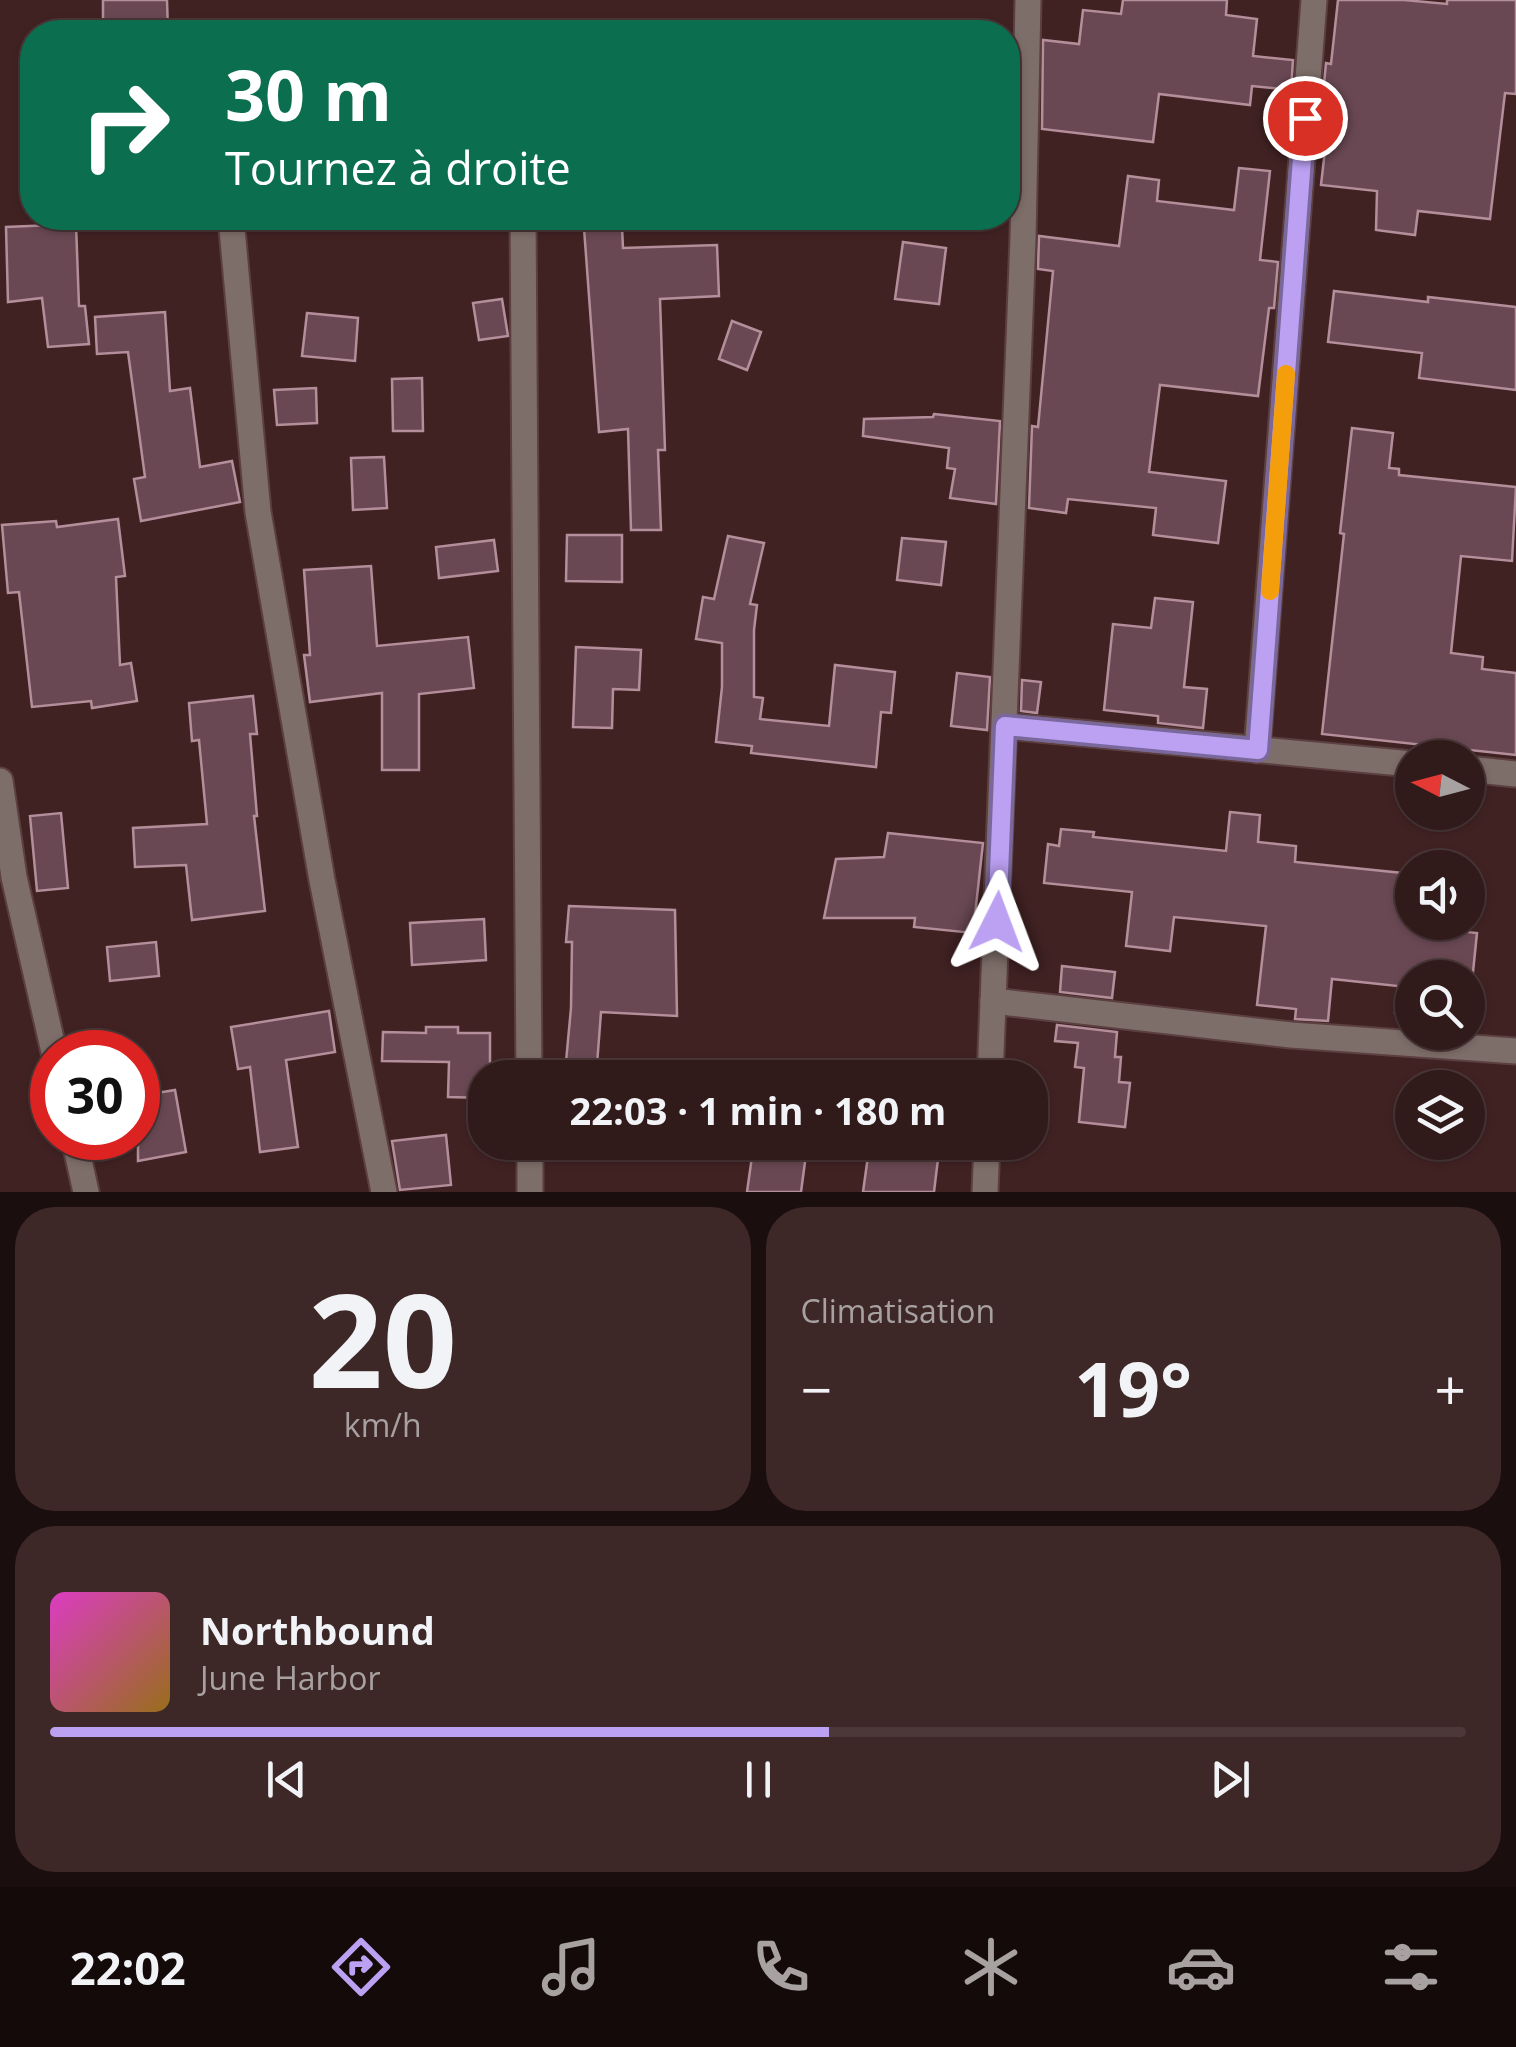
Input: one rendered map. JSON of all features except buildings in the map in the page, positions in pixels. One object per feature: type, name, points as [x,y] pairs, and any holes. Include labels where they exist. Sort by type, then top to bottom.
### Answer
[{"type":"street","points":[[991,1060],[1028,0]]},
{"type":"street","points":[[1258,750],[1314,0]]},
{"type":"street","points":[[231,230],[258,512],[322,880],[384,1192]]},
{"type":"street","points":[[524,230],[529,1060]]},
{"type":"street","points":[[1005,726],[1395,762]]},
{"type":"street","points":[[1485,771],[1516,774]]},
{"type":"street","points":[[0,780],[14,876],[49,1030]]},
{"type":"street","points":[[993,1000],[1292,1035],[1516,1051]]},
{"type":"street","points":[[79,1160],[86,1192]]},
{"type":"street","points":[[530,1160],[530,1192]]},
{"type":"street","points":[[984,1192],[986,1160]]},
{"type":"slow traffic","points":[[1270,591],[1286,374]]},
{"type":"route","points":[[997,922],[1005,726],[1258,750],[1305,118]]}]
